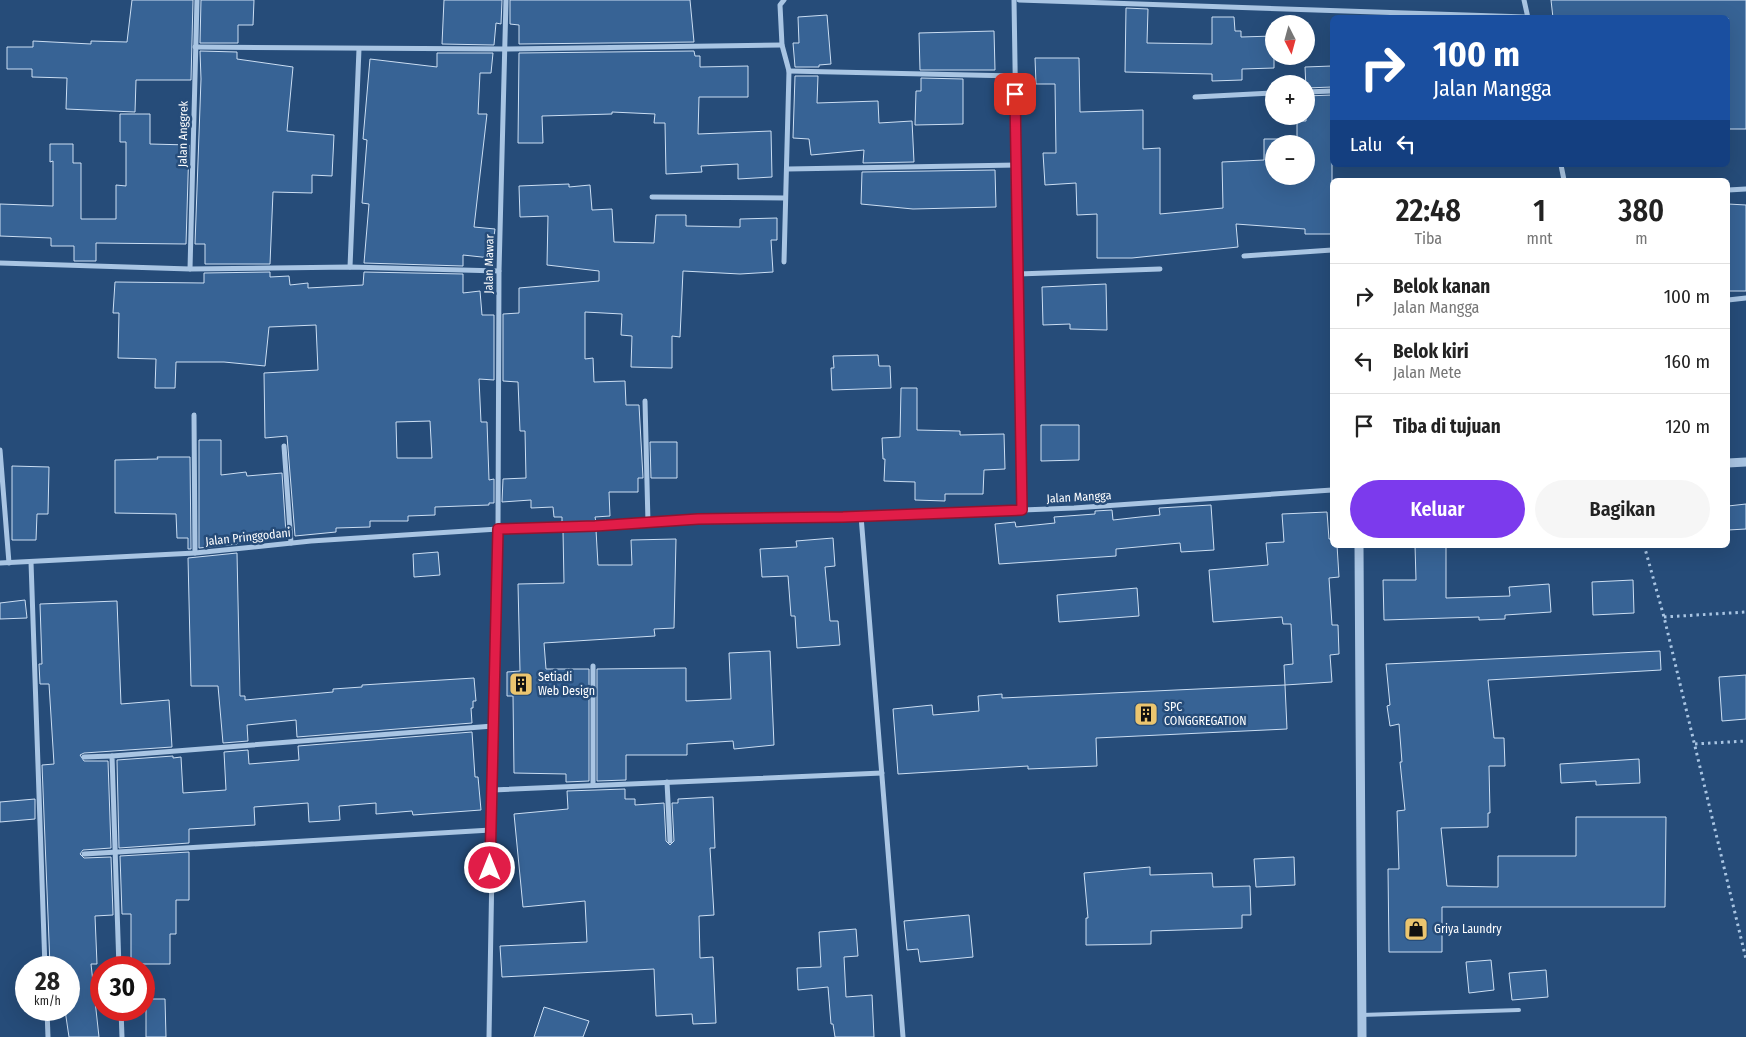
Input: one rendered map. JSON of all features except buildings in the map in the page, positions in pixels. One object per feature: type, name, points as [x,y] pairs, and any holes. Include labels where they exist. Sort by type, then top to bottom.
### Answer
[{"type":"street","name":"Jalan Anggrek","points":[[190,269],[197,0]]},
{"type":"street","name":"Jalan Mawar","points":[[489,1037],[491,830],[498,529],[499,271],[506,0]]},
{"type":"street","points":[[784,0],[780,5],[782,45],[789,71],[788,169],[785,198],[784,262]]},
{"type":"street","points":[[1014,0],[1022,510]]},
{"type":"street","points":[[1019,0],[1468,15]]},
{"type":"street","points":[[1524,0],[1528,15]]},
{"type":"street","points":[[195,47],[505,49],[782,45]]},
{"type":"street","points":[[350,267],[358,49]]},
{"type":"street","points":[[789,71],[1015,76]]},
{"type":"street","points":[[1315,92],[1330,91]]},
{"type":"street","points":[[1195,97],[1265,93]]},
{"type":"street","points":[[788,169],[1017,165]]},
{"type":"street","points":[[1730,190],[1746,190]]},
{"type":"street","points":[[652,197],[785,198]]},
{"type":"street","points":[[1244,256],[1330,250]]},
{"type":"street","points":[[0,263],[190,269],[350,267],[499,271]]},
{"type":"street","points":[[1018,274],[1160,269]]},
{"type":"street","points":[[1730,300],[1746,298]]},
{"type":"street","points":[[645,401],[648,523]]},
{"type":"street","points":[[194,415],[195,553]]},
{"type":"street","points":[[284,446],[291,543]]},
{"type":"street","points":[[0,450],[9,563]]},
{"type":"street","points":[[1730,463],[1746,462]]},
{"type":"street","name":"Jalan Mangga","points":[[498,529],[698,519],[861,516],[1022,510],[1330,490]]},
{"type":"street","points":[[861,516],[903,1037]]},
{"type":"street","name":"Jalan Pringgodani","points":[[0,563],[195,553],[291,543],[498,529]]},
{"type":"street","points":[[1359,548],[1362,1037]]},
{"type":"street","points":[[31,562],[45,956]]},
{"type":"street","points":[[593,666],[593,785]]},
{"type":"street","points":[[84,757],[493,726]]},
{"type":"street","points":[[112,756],[119,956]]},
{"type":"street","points":[[493,790],[882,773]]},
{"type":"street","points":[[667,782],[670,841]]},
{"type":"street","points":[[84,854],[491,830]]},
{"type":"street","points":[[47,1021],[48,1037]]},
{"type":"street","points":[[121,1021],[122,1037]]},
{"type":"lane","points":[[1362,1015],[1519,1010]]},
{"type":"path","points":[[1645,548],[1664,617],[1746,959]]},
{"type":"path","points":[[1664,617],[1746,612]]},
{"type":"path","points":[[1695,744],[1746,741]]},
{"type":"place","name":"Setiadi Web Design","points":[[521,684]]},
{"type":"place","name":"SPC CONGGREGATION","points":[[1146,714]]},
{"type":"place","name":"Griya Laundry","points":[[1416,929]]},
{"type":"route","points":[[490,868],[498,529],[595,526],[698,519],[843,517],[1022,510],[1015,94]]}]
